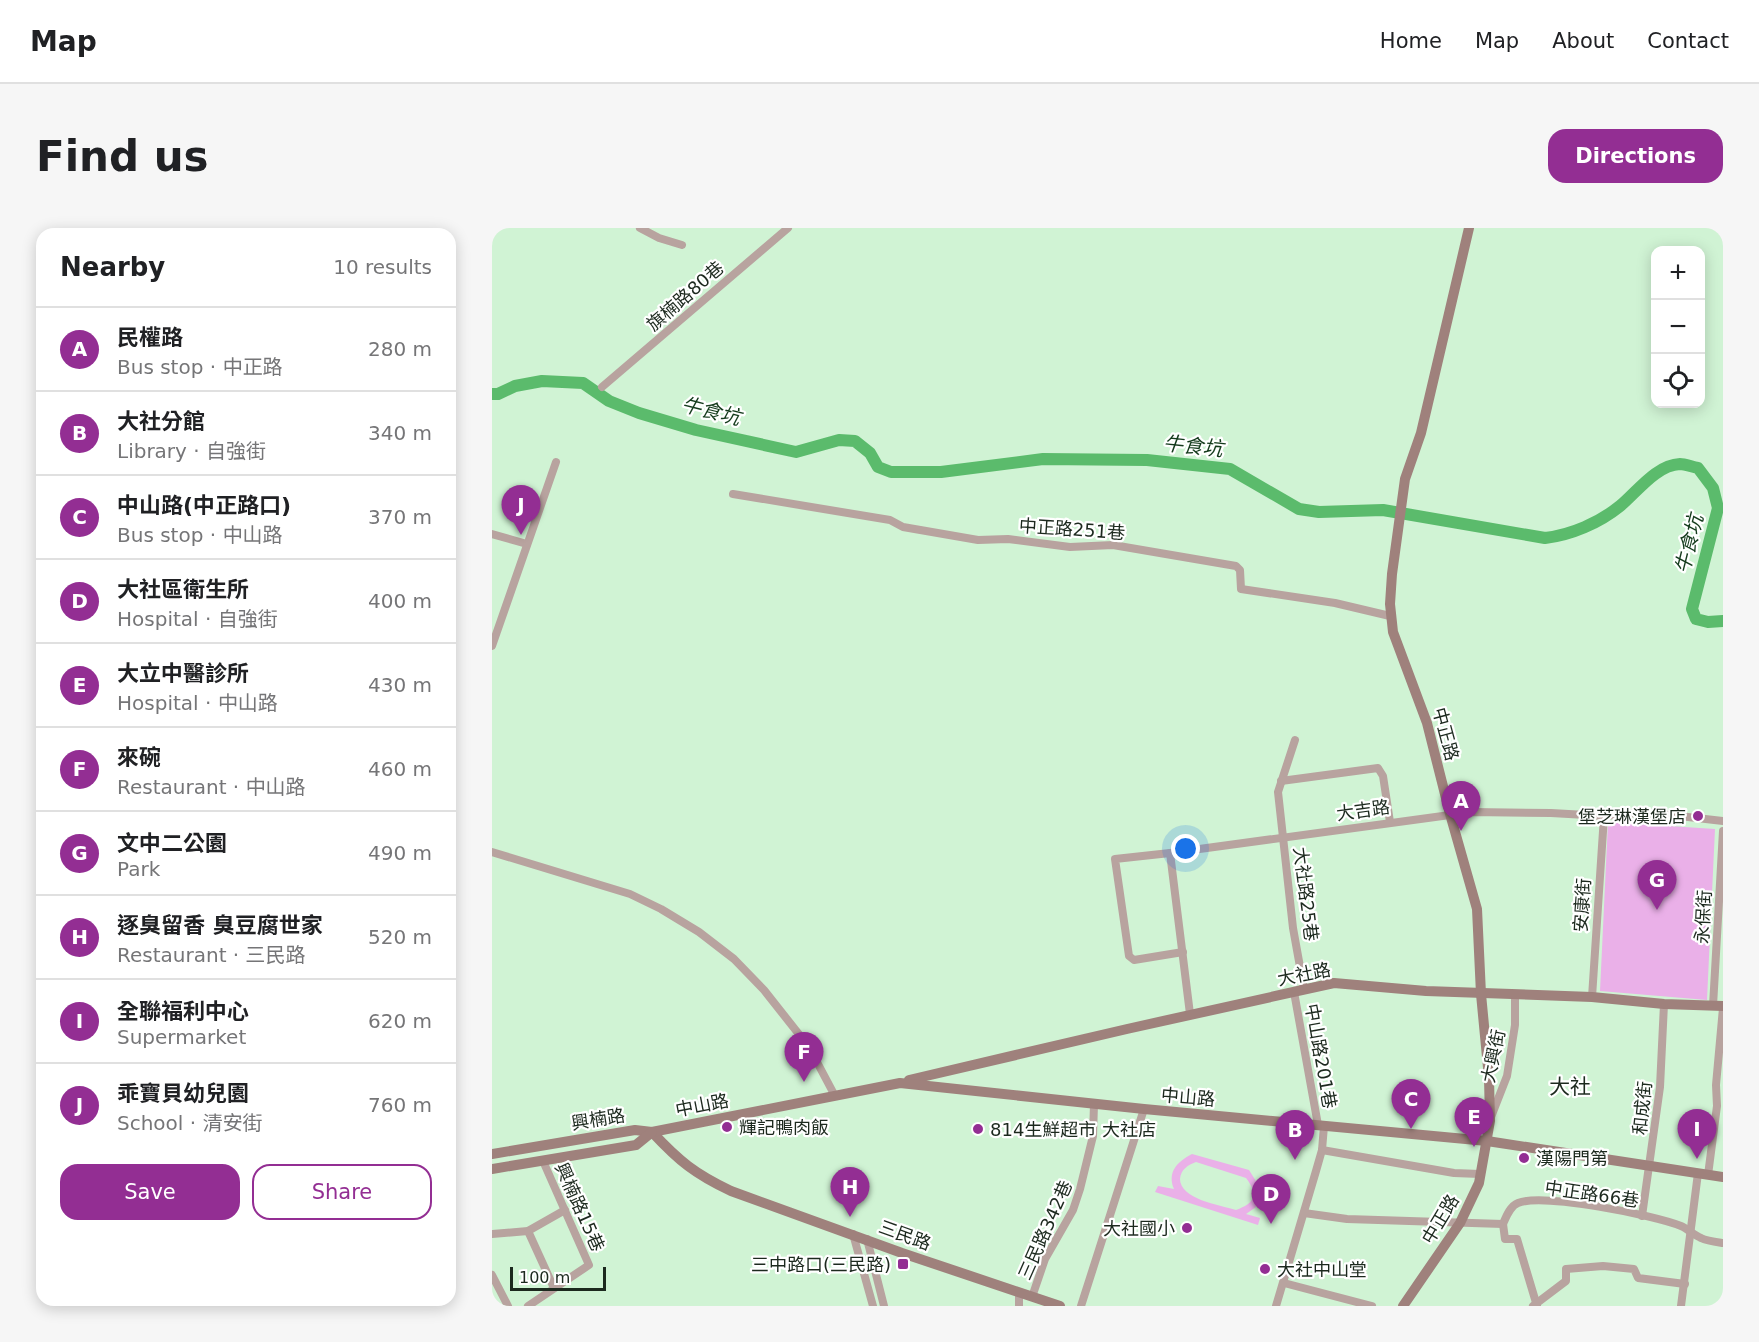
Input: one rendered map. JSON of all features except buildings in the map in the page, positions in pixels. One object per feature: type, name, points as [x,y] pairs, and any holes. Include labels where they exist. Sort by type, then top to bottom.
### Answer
[{"type":"street","points":[[639,228],[658,238],[681,245]]},
{"type":"street","name":"旗楠路80巷","points":[[602,387],[788,228]]},
{"type":"street","name":"中正路","points":[[1403,1306],[1460,1223],[1479,1184],[1490,1121],[1477,909],[1427,723],[1393,632],[1390,616],[1392,574],[1405,479],[1420,433],[1469,228]]},
{"type":"street","points":[[492,646],[556,462]]},
{"type":"street","name":"中正路251巷","points":[[733,494],[890,520],[903,527],[978,540],[1008,539],[1070,548],[1113,545],[1236,566],[1240,570],[1241,589],[1335,603],[1390,616]]},
{"type":"street","points":[[492,534],[528,544]]},
{"type":"street","name":"大社路25巷","points":[[1294,740],[1278,792],[1299,990]]},
{"type":"street","points":[[1281,781],[1378,768],[1383,776],[1390,822]]},
{"type":"street","name":"大吉路","points":[[1183,952],[1134,960],[1129,956],[1115,859],[1450,814],[1489,811],[1604,816],[1637,813],[1662,814],[1723,821]]},
{"type":"street","name":"安康街","points":[[1592,997],[1604,816]]},
{"type":"street","name":"永保街","points":[[1681,1306],[1703,1174],[1720,1106],[1716,1085],[1720,1007],[1723,831]]},
{"type":"street","points":[[492,852],[630,894],[661,909],[699,932],[734,959],[764,990],[809,1047],[835,1096]]},
{"type":"street","points":[[1170,853],[1190,1014]]},
{"type":"street","name":"大社路","points":[[900,1083],[1190,1014],[1334,983],[1481,994],[1592,997],[1720,1007]]},
{"type":"street","name":"中山路201巷","points":[[1276,1306],[1322,1150],[1321,1126],[1299,990]]},
{"type":"street","name":"大興街","points":[[1490,1121],[1507,1076],[1515,1025],[1515,994]]},
{"type":"street","name":"和成街","points":[[1642,1216],[1660,1087],[1665,1004]]},
{"type":"street","name":"中山路","points":[[652,1132],[900,1083],[1144,1109],[1486,1141],[1723,1177]]},
{"type":"street","name":"三民路342巷","points":[[1032,1297],[1045,1259],[1073,1210],[1083,1181],[1093,1136],[1094,1104]]},
{"type":"street","points":[[1081,1306],[1144,1109]]},
{"type":"street","name":"興楠路","points":[[492,1154],[634,1130],[652,1132]]},
{"type":"street","name":"興楠路","points":[[492,1169],[636,1145],[652,1132]]},
{"type":"street","name":"三民路","points":[[652,1132],[679,1161],[708,1180],[731,1191],[1060,1306]]},
{"type":"street","points":[[1322,1150],[1454,1173],[1480,1174]]},
{"type":"street","name":"興楠路15巷","points":[[543,1161],[589,1265],[554,1288]]},
{"type":"street","name":"中正路66巷","points":[[1503,1224],[1507,1214],[1516,1204],[1528,1200],[1594,1206],[1642,1216],[1681,1226],[1703,1239],[1723,1243]]},
{"type":"street","points":[[492,1234],[528,1231],[565,1210]]},
{"type":"street","points":[[1304,1213],[1347,1220],[1503,1224],[1504,1239],[1517,1239],[1535,1305],[1566,1281],[1566,1269],[1603,1266],[1634,1269],[1638,1278],[1685,1284]]},
{"type":"street","points":[[528,1231],[554,1288],[528,1306]]},
{"type":"street","points":[[853,1234],[873,1306]]},
{"type":"street","points":[[867,1239],[884,1306]]},
{"type":"street","points":[[492,1275],[507,1306]]},
{"type":"street","points":[[1284,1283],[1372,1306]]},
{"type":"street","points":[[1019,1293],[1019,1306]]},
{"type":"shaded area","points":[[1608,822],[1715,829],[1707,1000],[1600,991]]},
{"type":"shaded area","points":[[1192,1154],[1249,1170],[1259,1186],[1260,1195],[1256,1207],[1246,1214],[1260,1218],[1258,1225],[1155,1192],[1158,1186],[1174,1189],[1172,1177],[1175,1168]],"holes":[[[1196,1162],[1246,1178],[1253,1189],[1253,1198],[1236,1210],[1193,1196],[1186,1192],[1180,1179],[1185,1168]]]},
{"type":"waterway","name":"牛食坑","points":[[492,394],[498,394],[515,386],[542,381],[583,383],[609,401],[639,413],[696,430],[796,452],[839,440],[855,441],[870,453],[878,467],[891,472],[941,472],[1043,459],[1147,460],[1230,469],[1299,509],[1319,512],[1383,510],[1545,538],[1575,531],[1594,523],[1620,506],[1655,474],[1671,466],[1684,464],[1698,468],[1713,488],[1718,508],[1692,609],[1696,619],[1708,622],[1723,621]]},
{"type":"place","name":"乖寶貝幼兒園","points":[[521,535]]},
{"type":"place","name":"堡芝琳漢堡店","points":[[1698,816]]},
{"type":"place","name":"民權路","points":[[1461,831]]},
{"type":"place","name":"文中二公園","points":[[1657,910]]},
{"type":"place","name":"來碗","points":[[804,1082]]},
{"type":"place","name":"輝記鴨肉飯","points":[[727,1127]]},
{"type":"place","name":"814生鮮超市 大社店","points":[[978,1129]]},
{"type":"place","name":"中山路(中正路口)","points":[[1411,1129]]},
{"type":"place","name":"大立中醫診所","points":[[1474,1147]]},
{"type":"place","name":"漢陽門第","points":[[1524,1158]]},
{"type":"place","name":"全聯福利中心","points":[[1697,1159]]},
{"type":"place","name":"大社分館","points":[[1295,1160]]},
{"type":"place","name":"逐臭留香 臭豆腐世家","points":[[850,1217]]},
{"type":"place","name":"大社區衛生所","points":[[1271,1224]]},
{"type":"place","name":"大社國小","points":[[1187,1228]]},
{"type":"place","name":"三中路口(三民路)","points":[[903,1264]]},
{"type":"place","name":"大社中山堂","points":[[1265,1269]]},
{"type":"district","name":"大社","points":[[1570,1087]]}]
